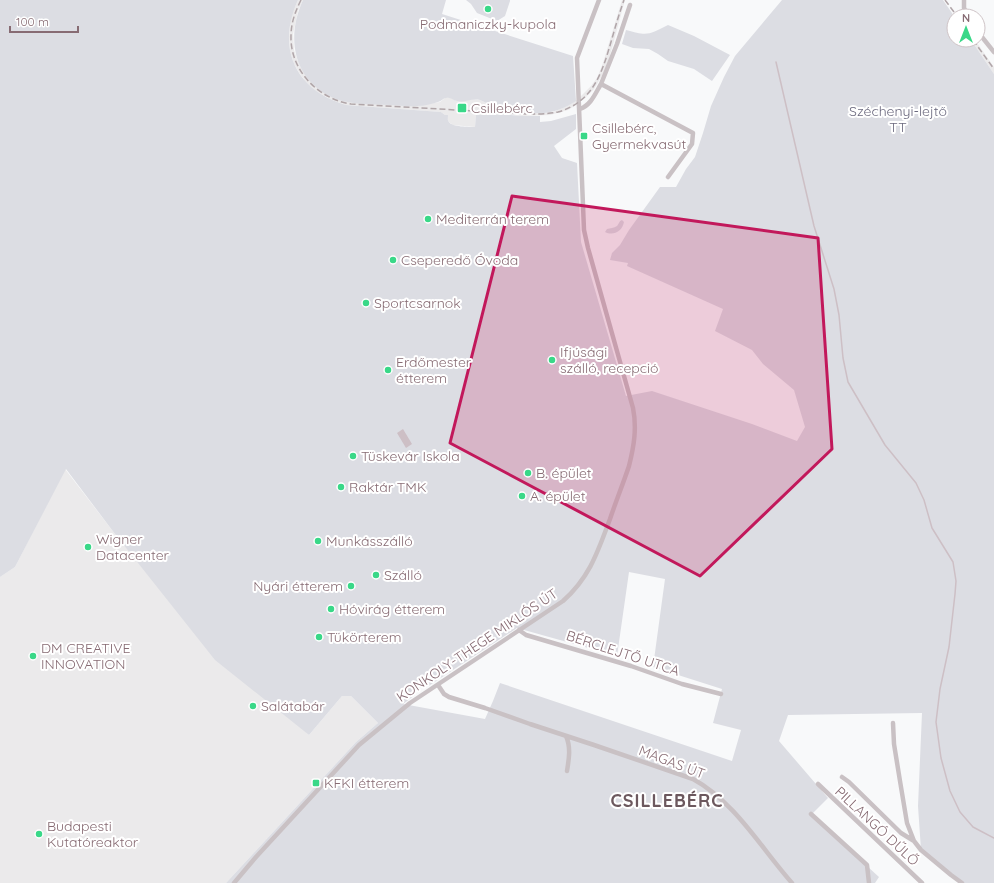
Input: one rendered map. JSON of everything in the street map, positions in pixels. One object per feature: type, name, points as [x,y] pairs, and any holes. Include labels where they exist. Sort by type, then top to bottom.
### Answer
[{"type":"street","name":"KONKOLY-THEGE MIKLÓS ÚT","points":[[234,883],[359,745],[410,703],[563,601],[572,593],[586,575],[596,557],[629,466],[634,442],[635,424],[633,408],[584,230],[577,58],[599,0]]},
{"type":"street","points":[[580,108],[584,107],[590,101],[601,84],[617,44],[630,5]]},
{"type":"street","points":[[986,42],[994,52]]},
{"type":"street","points":[[601,84],[693,133],[692,144],[668,177]]},
{"type":"street","name":"BÉRCLEJTŐ UTCA","points":[[519,630],[526,635],[631,666],[682,684],[721,694]]},
{"type":"street","name":"MAGAS ÚT","points":[[438,685],[444,694],[449,697],[577,739],[693,779],[703,784],[724,802],[756,838],[791,883]]},
{"type":"street","points":[[893,723],[894,744],[907,823],[914,841],[921,850],[962,883]]},
{"type":"street","points":[[566,736],[569,745],[567,771]]},
{"type":"street","points":[[569,745],[577,739]]},
{"type":"street","points":[[842,777],[901,833],[914,841]]},
{"type":"street","name":"PILLANGÓ DŰLŐ","points":[[818,784],[922,883]]},
{"type":"street","points":[[812,814],[867,865],[870,883]]},
{"type":"highlighted area","points":[[512,196],[818,238],[832,449],[700,576],[450,443]]},
{"type":"shaded area","points":[[298,0],[303,0],[298,11],[293,34],[294,50],[297,59],[307,77],[325,93],[332,97],[349,102],[417,106],[440,102],[445,98],[450,97],[456,101],[472,99],[480,100],[489,104],[535,113],[553,112],[567,106],[578,99],[591,86],[597,78],[603,63],[622,0],[625,0],[609,59],[603,74],[594,89],[585,98],[568,110],[550,115],[476,115],[475,127],[453,125],[441,112],[346,105],[332,100],[316,91],[300,74],[294,64],[290,51],[290,23]]},
{"type":"shaded area","points":[[976,48],[981,48],[994,67],[994,74]]},
{"type":"shaded area","points":[[403,429],[412,444],[406,448],[397,433]]},
{"type":"shaded area","points":[[65,469],[115,534],[309,735],[342,696],[351,696],[378,723],[356,742],[226,883],[0,883],[0,577],[15,567]]},
{"type":"green space","name":"Széchenyi-lejtő TT","points":[[0,0],[298,0],[292,18],[289,35],[290,50],[295,65],[303,78],[314,89],[328,98],[346,105],[441,112],[448,115],[448,120],[451,124],[465,127],[475,127],[476,115],[499,114],[540,116],[540,122],[551,121],[576,114],[576,129],[554,146],[562,158],[577,163],[581,242],[626,396],[652,391],[752,424],[797,441],[805,427],[794,390],[763,364],[752,350],[715,331],[723,309],[627,266],[628,263],[610,260],[612,253],[620,245],[660,187],[676,187],[695,157],[711,106],[735,56],[782,0],[943,0],[948,8],[946,8],[946,48],[976,48],[994,74],[994,883],[962,883],[921,850],[918,806],[922,713],[788,715],[779,741],[828,798],[811,815],[879,877],[875,883],[226,883],[356,742],[378,723],[351,696],[342,696],[309,735],[215,660],[115,534],[66,469],[15,567],[0,577]],"holes":[[[629,572],[665,579],[653,667],[722,689],[713,723],[741,730],[732,761],[500,683],[485,719],[403,704],[415,695],[413,692],[421,687],[427,687],[517,628],[617,656]]]},
{"type":"green space","points":[[303,0],[446,0],[442,14],[573,56],[576,101],[557,110],[541,113],[494,106],[480,100],[456,101],[451,98],[422,106],[356,103],[336,99],[322,91],[311,82],[302,70],[297,58],[294,44],[295,30]]},
{"type":"green space","points":[[466,0],[510,1],[505,16],[497,21],[477,13],[471,4]]},
{"type":"green space","points":[[668,25],[694,36],[730,55],[712,81],[694,69],[668,61],[649,49],[633,48],[622,44],[626,30],[648,34]]},
{"type":"green space","points":[[622,220],[624,222],[619,231],[611,234],[605,232],[607,229],[617,226]]},
{"type":"waterway","points":[[776,62],[814,226],[834,289],[839,315],[843,358],[848,382],[885,445],[916,483],[924,500],[932,528],[953,562],[956,581],[955,594],[949,647],[940,689],[936,722],[941,758],[950,791],[960,812],[973,827],[994,838]]},
{"type":"railway","points":[[301,0],[295,13],[291,36],[295,60],[308,81],[328,96],[351,104],[527,114],[546,114],[558,112],[570,107],[588,94],[600,75],[604,65],[624,0]]},
{"type":"railway","points":[[945,0],[951,8]]},
{"type":"railway","points":[[979,48],[994,69]]},
{"type":"place","name":"Podmaniczky-kupola","points":[[488,9]]},
{"type":"place","name":"Csillebérc","points":[[462,108]]},
{"type":"place","name":"Csillebérc, Gyermekvasút","points":[[584,136]]},
{"type":"place","name":"Mediterrán terem","points":[[428,219]]},
{"type":"place","name":"Cseperedő Óvoda","points":[[393,260]]},
{"type":"place","name":"Sportcsarnok","points":[[366,303]]},
{"type":"place","name":"Ifjúsági szálló, recepció","points":[[552,360]]},
{"type":"place","name":"Erdőmester étterem","points":[[388,370]]},
{"type":"place","name":"Tüskevár Iskola","points":[[353,456]]},
{"type":"place","name":"B. épület","points":[[528,473]]},
{"type":"place","name":"Raktár TMK","points":[[341,487]]},
{"type":"place","name":"A. épület","points":[[522,496]]},
{"type":"place","name":"Munkásszálló","points":[[318,541]]},
{"type":"place","name":"Wigner Datacenter","points":[[88,547]]},
{"type":"place","name":"Szálló","points":[[376,575]]},
{"type":"place","name":"Nyári étterem","points":[[351,586]]},
{"type":"place","name":"Hóvirág étterem","points":[[331,609]]},
{"type":"place","name":"Tükörterem","points":[[319,637]]},
{"type":"place","name":"DM CREATIVE INNOVATION","points":[[33,656]]},
{"type":"place","name":"Salátabár","points":[[253,706]]},
{"type":"place","name":"KFKI étterem","points":[[316,783]]},
{"type":"place","name":"Budapesti Kutatóreaktor","points":[[39,834]]},
{"type":"district","name":"CSILLEBÉRC","points":[[667,801]]}]
